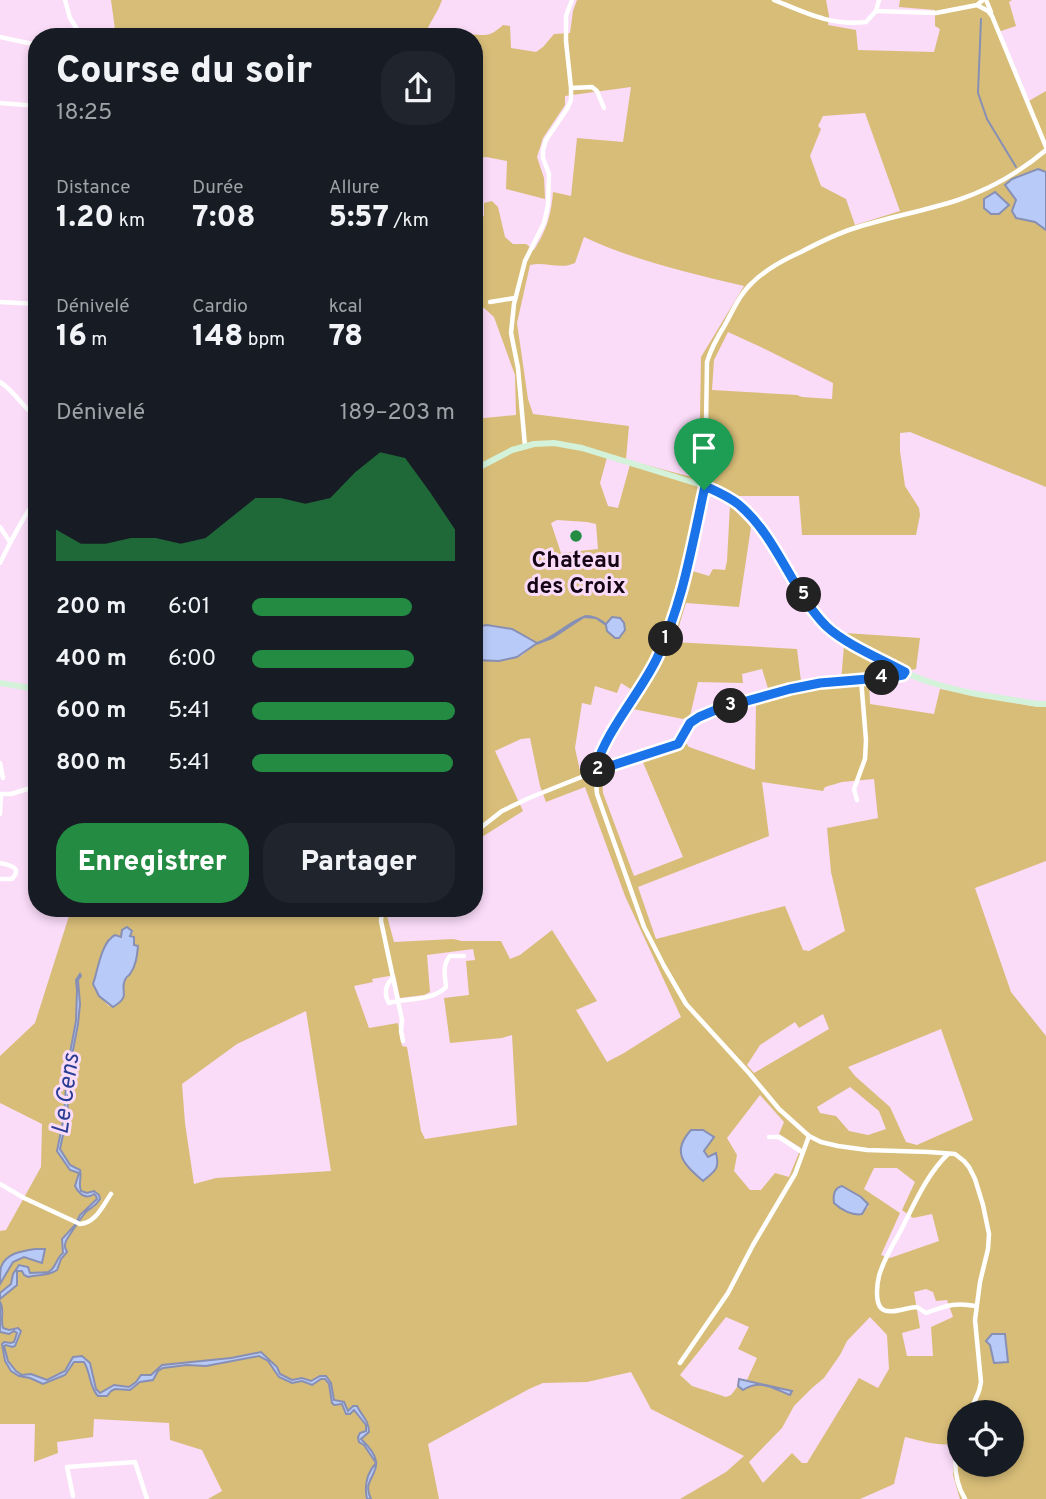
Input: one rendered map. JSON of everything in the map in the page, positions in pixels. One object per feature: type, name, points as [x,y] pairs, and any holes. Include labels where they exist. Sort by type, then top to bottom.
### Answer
[{"type":"street","points":[[65,0],[76,28]]},
{"type":"street","points":[[525,446],[518,368],[511,333],[525,261],[544,223],[548,205],[549,174],[543,150],[546,140],[571,100],[566,16],[572,0]]},
{"type":"street","points":[[774,0],[841,24],[866,22],[876,11],[879,0]]},
{"type":"street","points":[[876,11],[936,13],[977,5],[985,0],[1046,149],[1004,179],[971,195],[852,229],[777,263],[752,283],[739,299],[710,353],[706,371],[705,486],[682,593],[670,630],[639,691],[602,752],[595,771],[597,794],[644,927],[664,965],[686,1004],[779,1109],[809,1136],[821,1142],[838,1146],[955,1154],[964,1161],[975,1179],[989,1234],[976,1306],[975,1336],[981,1382],[976,1400]]},
{"type":"street","points":[[977,5],[992,16]]},
{"type":"street","points":[[0,37],[28,43]]},
{"type":"street","points":[[571,88],[592,87],[597,91],[604,108]]},
{"type":"street","points":[[0,103],[28,105]]},
{"type":"street","points":[[490,302],[516,298]]},
{"type":"street","points":[[0,302],[28,304]]},
{"type":"street","points":[[0,382],[28,411]]},
{"type":"street","points":[[483,465],[504,453],[546,443],[571,446],[705,486],[738,504],[752,519],[812,608],[837,635],[905,672],[932,683],[1046,704]]},
{"type":"street","points":[[0,564],[28,510]]},
{"type":"street","points":[[0,527],[10,542]]},
{"type":"street","points":[[483,826],[502,811],[529,798],[595,771],[678,744],[690,723],[718,709],[820,683],[892,677],[905,672]]},
{"type":"street","points":[[857,800],[854,789],[865,759],[866,740],[861,679]]},
{"type":"street","points":[[0,683],[28,688]]},
{"type":"street","points":[[0,763],[3,778]]},
{"type":"street","points":[[0,814],[1,794],[28,789]]},
{"type":"street","points":[[0,863],[13,866],[16,873],[12,879],[0,879]]},
{"type":"street","points":[[381,917],[402,1020],[403,1041]]},
{"type":"street","points":[[392,979],[387,986],[389,1003],[441,992],[446,987],[446,960],[450,956],[464,956]]},
{"type":"street","points":[[680,1363],[728,1293],[795,1174],[809,1136]]},
{"type":"street","points":[[769,1137],[779,1137],[803,1153]]},
{"type":"street","points":[[948,1154],[933,1170],[885,1260],[878,1283],[878,1302],[881,1309],[888,1311],[919,1307],[926,1313],[950,1304],[976,1306]]},
{"type":"street","points":[[0,1184],[80,1224],[93,1220],[111,1194]]},
{"type":"street","points":[[73,1496],[67,1466],[135,1462],[147,1499]]},
{"type":"street","points":[[957,1477],[965,1499]]},
{"type":"shaded area","points":[[111,0],[442,0],[429,28],[115,28]]},
{"type":"shaded area","points":[[577,0],[826,0],[828,25],[856,30],[858,50],[934,52],[940,29],[935,26],[935,10],[899,7],[900,0],[1012,0],[1009,2],[1016,26],[998,32],[1027,102],[1046,91],[1046,172],[1038,169],[1012,179],[1016,218],[1035,222],[1046,230],[1046,487],[910,432],[900,433],[905,486],[919,508],[916,535],[802,535],[799,496],[733,496],[702,480],[686,569],[709,576],[713,569],[725,570],[730,505],[751,527],[739,607],[686,603],[674,642],[797,649],[802,689],[841,682],[845,633],[920,638],[916,669],[869,675],[870,704],[934,714],[940,689],[1032,706],[1046,706],[1046,861],[975,888],[1011,992],[1046,1036],[1046,1499],[960,1499],[954,1477],[1024,1477],[1024,1400],[947,1400],[947,1444],[905,1437],[894,1484],[860,1499],[680,1499],[726,1472],[744,1456],[651,1409],[631,1372],[587,1382],[543,1383],[428,1444],[439,1499],[208,1499],[222,1491],[202,1450],[170,1440],[169,1423],[94,1419],[93,1437],[57,1442],[58,1453],[34,1462],[35,1424],[0,1424],[0,1231],[6,1230],[41,1167],[42,1124],[0,1103],[0,1056],[35,1023],[69,917],[387,917],[394,942],[453,939],[501,941],[510,959],[520,955],[552,930],[597,1001],[576,1010],[607,1062],[681,1017],[625,896],[585,787],[546,802],[530,738],[521,739],[495,751],[523,811],[483,836],[483,660],[499,661],[521,656],[536,644],[507,630],[483,627],[483,418],[516,415],[515,375],[494,317],[483,308],[484,203],[492,201],[498,207],[505,237],[513,244],[526,244],[534,250],[548,222],[553,192],[571,196],[577,138],[623,142],[631,87],[565,96],[565,105],[543,138],[537,157],[544,178],[545,199],[506,189],[507,161],[483,157],[483,35],[503,25],[510,26],[511,48],[536,52],[554,34],[570,33]],"holes":[[[865,113],[900,211],[855,225],[846,199],[821,186],[810,156],[821,129],[818,126],[823,116]],[[584,237],[643,260],[744,286],[701,357],[699,479],[631,461],[618,508],[608,506],[600,483],[608,454],[626,459],[629,426],[533,414],[528,399],[517,323],[530,265],[564,266],[575,263]],[[728,332],[833,383],[832,399],[712,390],[714,360]],[[557,520],[596,524],[598,549],[561,553],[551,523]],[[762,669],[771,698],[756,703],[755,770],[689,747],[686,743],[674,742],[580,771],[575,748],[582,703],[591,705],[595,686],[617,693],[621,683],[642,696],[633,709],[683,719],[690,716],[698,682],[743,683],[742,674]],[[642,760],[683,857],[634,876],[603,793],[602,775]],[[874,779],[878,818],[827,828],[831,872],[845,931],[809,951],[803,950],[785,906],[656,939],[638,887],[769,836],[762,782],[823,791],[825,787],[842,782]],[[127,927],[133,932],[130,936],[134,937],[133,943],[124,982],[124,996],[119,1003],[109,1006],[99,996],[93,984],[110,937],[121,937],[122,929]],[[473,949],[475,960],[466,961],[469,995],[444,998],[450,1043],[512,1035],[517,1125],[425,1139],[421,1131],[407,1047],[402,1046],[398,1023],[369,1028],[354,986],[395,975],[400,998],[424,995],[430,992],[427,955]],[[306,1011],[331,1171],[216,1178],[194,1184],[182,1084],[237,1044]],[[823,1014],[829,1029],[754,1073],[747,1065],[760,1045],[795,1022],[799,1028]],[[941,1029],[973,1120],[917,1145],[906,1142],[890,1107],[848,1067]],[[850,1087],[879,1111],[886,1129],[868,1135],[849,1131],[836,1116],[820,1113],[817,1107]],[[760,1095],[784,1122],[779,1134],[801,1148],[789,1177],[775,1173],[761,1190],[750,1190],[734,1171],[737,1155],[727,1138]],[[691,1130],[713,1136],[704,1151],[707,1157],[715,1153],[702,1181],[683,1141]],[[874,1168],[897,1168],[915,1182],[902,1210],[913,1218],[932,1214],[939,1241],[890,1258],[881,1255],[900,1213],[864,1189]],[[834,1203],[869,1206],[860,1215],[848,1212]],[[926,1289],[933,1292],[936,1301],[947,1300],[953,1317],[931,1327],[933,1356],[907,1356],[902,1333],[920,1328],[914,1292]],[[726,1317],[749,1327],[738,1349],[757,1358],[747,1380],[791,1391],[789,1394],[753,1384],[740,1389],[738,1386],[726,1397],[692,1386],[680,1375]],[[870,1317],[887,1335],[889,1369],[878,1388],[859,1378],[807,1463],[802,1463],[792,1453],[763,1483],[749,1462],[782,1428],[794,1406],[824,1378],[847,1341]]]},
{"type":"water","points":[[1038,169],[1046,172],[1046,230],[1035,222],[1016,218],[1012,211],[1016,200],[1005,185],[1012,179]]},
{"type":"water","points":[[995,192],[1009,205],[999,214],[991,214],[984,208],[984,199]]},
{"type":"water","points":[[586,616],[596,618],[584,617],[517,657],[499,661],[483,660],[483,626],[512,629],[537,643],[573,622]]},
{"type":"water","points":[[612,617],[620,618],[625,630],[619,638],[607,631],[606,625],[596,618],[606,624]]},
{"type":"water","points":[[127,927],[132,931],[130,936],[134,937],[134,945],[138,946],[137,957],[124,982],[124,996],[113,1007],[99,996],[93,984],[106,944],[115,935],[121,937],[122,930]]},
{"type":"water","name":"Le Cens","points":[[80,974],[78,1024],[70,1066],[67,1116],[60,1149],[70,1165],[80,1170],[81,1191],[94,1191],[100,1199],[85,1213],[67,1239],[67,1252],[57,1270],[28,1277],[22,1271],[17,1271],[17,1285],[0,1299],[0,1293],[11,1284],[19,1265],[28,1267],[30,1273],[48,1272],[53,1268],[63,1253],[62,1239],[80,1215],[97,1199],[94,1194],[86,1196],[79,1191],[75,1186],[79,1173],[70,1170],[57,1151],[76,1021],[76,980]]},
{"type":"water","points":[[691,1130],[703,1130],[714,1137],[704,1151],[708,1157],[716,1153],[717,1166],[703,1181],[682,1158],[681,1145]]},
{"type":"water","points":[[842,1186],[868,1204],[862,1214],[847,1212],[834,1203],[835,1193]]},
{"type":"water","points":[[45,1249],[42,1263],[24,1257],[13,1262],[0,1284],[3,1262],[15,1254]]},
{"type":"water","points":[[0,1302],[3,1328],[18,1328],[21,1331],[15,1346],[4,1346],[8,1361],[16,1371],[22,1375],[31,1374],[47,1380],[65,1371],[73,1357],[82,1356],[90,1363],[96,1389],[100,1393],[114,1385],[129,1387],[141,1375],[151,1375],[162,1365],[261,1352],[277,1367],[280,1374],[292,1380],[302,1378],[311,1381],[326,1376],[331,1383],[334,1400],[344,1402],[348,1411],[357,1406],[366,1421],[369,1432],[361,1439],[371,1450],[376,1463],[359,1442],[358,1437],[366,1431],[366,1425],[354,1410],[346,1414],[342,1404],[332,1403],[329,1384],[325,1379],[312,1385],[302,1381],[292,1383],[279,1377],[268,1361],[259,1356],[206,1366],[163,1368],[153,1380],[140,1382],[130,1390],[115,1389],[107,1396],[98,1396],[95,1392],[84,1362],[74,1362],[65,1375],[43,1384],[19,1376],[11,1371],[5,1361],[2,1344],[14,1342],[17,1333],[0,1332]]},
{"type":"water","points":[[992,1334],[1005,1334],[1008,1362],[994,1363],[990,1345],[986,1341]]},
{"type":"water","points":[[739,1379],[792,1391],[790,1395],[761,1385],[743,1390],[738,1386]]},
{"type":"water","points":[[376,1463],[368,1491],[371,1499],[367,1499],[367,1479]]},
{"type":"waterway","points":[[981,19],[978,93],[987,119],[1016,167]]},
{"type":"place","name":"Chateau des Croix","points":[[576,536]]},
{"type":"route","points":[[705,486],[719,492],[738,504],[752,519],[825,625],[837,635],[905,672],[892,677],[820,683],[718,709],[690,723],[678,744],[595,771],[602,752],[639,691],[670,630],[682,593],[704,490],[705,486]]}]
